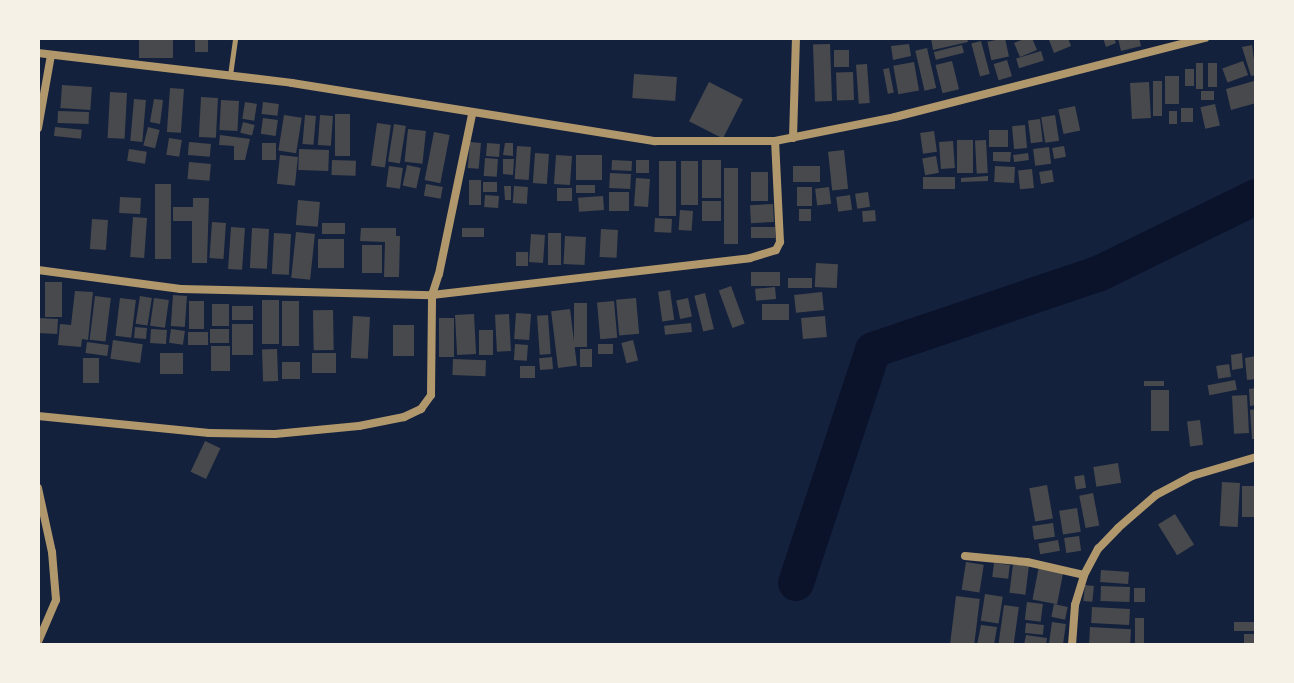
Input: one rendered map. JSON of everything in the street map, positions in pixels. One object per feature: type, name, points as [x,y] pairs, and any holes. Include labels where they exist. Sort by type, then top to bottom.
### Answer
[{"type":"street","points":[[793,138],[796,38]]},
{"type":"street","points":[[38,53],[230,75],[655,141],[775,141],[895,117],[1205,38]]},
{"type":"street","points":[[38,128],[51,55]]},
{"type":"street","points":[[38,416],[209,433],[262,434],[359,426],[404,417],[421,409],[431,395],[432,295],[472,114]]},
{"type":"street","points":[[38,270],[181,289],[432,295],[750,258],[776,250],[780,242],[775,141]]},
{"type":"street","points":[[1072,645],[1075,605],[1084,575],[1098,549],[1118,528],[1156,495],[1192,476],[1256,457]]},
{"type":"street","points":[[38,488],[52,552],[56,600],[38,642]]},
{"type":"street","points":[[965,556],[1027,562],[1084,575]]},
{"type":"lane","points":[[230,75],[235,38]]},
{"type":"building","points":[[139,38],[173,38],[173,58],[139,58]]},
{"type":"building","points":[[195,38],[208,38],[208,52],[195,52]]},
{"type":"building","points":[[931,38],[967,38],[968,42],[933,50]]},
{"type":"building","points":[[1005,38],[1009,57],[991,60],[987,42]]},
{"type":"building","points":[[1032,38],[1037,50],[1020,57],[1014,43]]},
{"type":"building","points":[[1068,38],[1071,46],[1054,53],[1049,40]]},
{"type":"building","points":[[1103,38],[1114,38],[1116,43],[1106,47]]},
{"type":"building","points":[[1118,38],[1139,38],[1141,46],[1121,51]]},
{"type":"building","points":[[981,41],[990,74],[980,76],[971,44]]},
{"type":"building","points":[[830,44],[832,101],[815,102],[813,45]]},
{"type":"building","points":[[909,44],[911,56],[893,60],[891,46]]},
{"type":"building","points":[[962,45],[964,53],[936,60],[934,52]]},
{"type":"building","points":[[1252,45],[1256,75],[1251,76],[1242,47]]},
{"type":"building","points":[[927,48],[936,88],[925,91],[915,51]]},
{"type":"building","points":[[834,50],[849,50],[849,67],[834,67]]},
{"type":"building","points":[[1041,51],[1044,61],[1019,68],[1016,59]]},
{"type":"building","points":[[1007,60],[1012,76],[999,80],[994,64]]},
{"type":"building","points":[[952,61],[959,89],[943,93],[936,65]]},
{"type":"building","points":[[1243,61],[1248,75],[1227,83],[1222,69]]},
{"type":"building","points":[[914,62],[919,91],[898,94],[893,66]]},
{"type":"building","points":[[1196,63],[1203,63],[1203,89],[1196,89]]},
{"type":"building","points":[[1208,63],[1217,63],[1217,87],[1208,87]]},
{"type":"building","points":[[867,64],[870,103],[859,104],[856,65]]},
{"type":"building","points":[[889,68],[894,93],[888,94],[883,69]]},
{"type":"building","points":[[1185,69],[1194,69],[1194,86],[1185,86]]},
{"type":"building","points":[[853,72],[854,100],[837,101],[836,73]]},
{"type":"building","points":[[634,74],[677,77],[675,101],[632,98]]},
{"type":"building","points":[[1165,76],[1179,76],[1179,104],[1165,104]]},
{"type":"building","points":[[1153,81],[1162,81],[1162,116],[1153,116]]},
{"type":"building","points":[[1254,81],[1256,103],[1231,110],[1226,89]]},
{"type":"building","points":[[709,82],[743,99],[723,138],[689,121]]},
{"type":"building","points":[[1149,82],[1151,118],[1132,119],[1130,83]]},
{"type":"building","points":[[62,85],[92,87],[90,110],[60,108]]},
{"type":"building","points":[[170,88],[184,89],[181,133],[167,132]]},
{"type":"building","points":[[1201,91],[1214,91],[1214,100],[1201,100]]},
{"type":"building","points":[[110,92],[127,93],[125,139],[108,138]]},
{"type":"building","points":[[201,97],[218,98],[216,138],[199,137]]},
{"type":"building","points":[[134,99],[146,100],[142,142],[130,141]]},
{"type":"building","points":[[154,99],[163,100],[160,124],[150,122]]},
{"type":"building","points":[[221,100],[239,101],[237,131],[219,130]]},
{"type":"building","points":[[245,102],[257,104],[254,121],[242,119]]},
{"type":"building","points":[[263,102],[279,104],[277,116],[262,114]]},
{"type":"building","points":[[1215,104],[1220,125],[1205,129],[1200,107]]},
{"type":"building","points":[[1075,106],[1080,130],[1064,134],[1058,110]]},
{"type":"building","points":[[1181,108],[1193,108],[1193,122],[1181,122]]},
{"type":"building","points":[[58,111],[89,112],[89,124],[58,123]]},
{"type":"building","points":[[1169,111],[1177,111],[1177,124],[1169,124]]},
{"type":"building","points":[[335,114],[350,114],[350,156],[335,156]]},
{"type":"building","points":[[284,115],[302,118],[296,153],[278,151]]},
{"type":"building","points":[[305,115],[316,116],[313,145],[302,144]]},
{"type":"building","points":[[320,115],[333,116],[331,146],[318,145]]},
{"type":"building","points":[[1055,115],[1059,141],[1045,143],[1041,117]]},
{"type":"building","points":[[263,118],[278,120],[276,136],[261,134]]},
{"type":"building","points":[[1040,119],[1043,142],[1031,143],[1028,120]]},
{"type":"building","points":[[243,122],[255,125],[252,136],[240,133]]},
{"type":"building","points":[[377,123],[391,125],[385,168],[371,166]]},
{"type":"building","points":[[394,124],[406,126],[400,163],[388,162]]},
{"type":"building","points":[[1025,125],[1027,148],[1014,149],[1012,126]]},
{"type":"building","points":[[55,127],[82,130],[81,139],[54,136]]},
{"type":"building","points":[[148,127],[160,130],[155,148],[143,145]]},
{"type":"building","points":[[408,129],[426,131],[422,164],[405,162]]},
{"type":"building","points":[[989,130],[1008,130],[1008,147],[989,147]]},
{"type":"building","points":[[934,131],[937,152],[923,154],[920,133]]},
{"type":"building","points":[[434,132],[450,135],[440,183],[425,180]]},
{"type":"building","points":[[220,135],[250,139],[245,160],[234,160],[234,146],[219,145]]},
{"type":"building","points":[[169,138],[182,140],[179,157],[166,155]]},
{"type":"building","points":[[957,140],[973,140],[973,173],[957,173]]},
{"type":"building","points":[[986,140],[988,173],[977,174],[975,141]]},
{"type":"building","points":[[953,141],[955,168],[941,169],[939,142]]},
{"type":"building","points":[[189,142],[211,144],[210,157],[188,155]]},
{"type":"building","points":[[470,142],[481,143],[479,169],[468,168]]},
{"type":"building","points":[[262,143],[276,143],[276,160],[262,160]]},
{"type":"building","points":[[487,143],[500,144],[499,157],[486,156]]},
{"type":"building","points":[[505,143],[513,143],[513,156],[503,155]]},
{"type":"building","points":[[517,146],[531,147],[529,180],[515,179]]},
{"type":"building","points":[[1064,146],[1066,157],[1054,159],[1052,148]]},
{"type":"building","points":[[1049,147],[1051,164],[1035,166],[1033,149]]},
{"type":"building","points":[[129,149],[147,152],[145,164],[127,161]]},
{"type":"building","points":[[299,149],[329,150],[328,171],[298,170]]},
{"type":"building","points":[[844,150],[848,189],[832,190],[828,152]]},
{"type":"building","points":[[993,152],[1011,152],[1010,162],[993,161]]},
{"type":"building","points":[[535,153],[549,154],[547,184],[533,183]]},
{"type":"building","points":[[1028,153],[1029,160],[1014,162],[1013,155]]},
{"type":"building","points":[[280,155],[298,157],[295,186],[277,184]]},
{"type":"building","points":[[556,155],[572,156],[570,185],[554,184]]},
{"type":"building","points":[[576,155],[602,155],[602,180],[576,180]]},
{"type":"building","points":[[936,156],[939,173],[925,175],[922,158]]},
{"type":"building","points":[[485,158],[498,159],[497,177],[484,176]]},
{"type":"building","points":[[503,159],[514,159],[513,175],[503,174]]},
{"type":"building","points":[[332,160],[356,161],[355,176],[331,175]]},
{"type":"building","points":[[612,160],[632,161],[631,171],[611,170]]},
{"type":"building","points":[[636,160],[649,160],[649,173],[636,173]]},
{"type":"building","points":[[702,160],[721,160],[721,198],[702,198]]},
{"type":"building","points":[[659,161],[676,161],[676,216],[659,216]]},
{"type":"building","points":[[681,161],[698,161],[698,205],[681,205]]},
{"type":"building","points":[[189,162],[211,164],[209,181],[188,179]]},
{"type":"building","points":[[407,165],[421,168],[416,188],[403,186]]},
{"type":"building","points":[[389,166],[403,168],[400,189],[386,187]]},
{"type":"building","points":[[793,166],[820,166],[820,182],[793,182]]},
{"type":"building","points":[[995,166],[1015,167],[1014,183],[994,182]]},
{"type":"building","points":[[724,168],[738,168],[738,244],[724,244]]},
{"type":"building","points":[[1032,169],[1034,188],[1020,189],[1018,170]]},
{"type":"building","points":[[1052,170],[1054,182],[1041,184],[1039,172]]},
{"type":"building","points":[[751,172],[768,172],[768,201],[751,201]]},
{"type":"building","points":[[610,173],[631,174],[630,189],[609,188]]},
{"type":"building","points":[[988,176],[988,181],[961,182],[961,178]]},
{"type":"building","points":[[923,177],[955,177],[955,189],[923,189]]},
{"type":"building","points":[[636,178],[650,179],[648,207],[634,206]]},
{"type":"building","points":[[469,180],[481,180],[481,205],[469,205]]},
{"type":"building","points":[[483,182],[497,182],[497,192],[483,192]]},
{"type":"building","points":[[155,184],[171,184],[171,259],[155,259]]},
{"type":"building","points":[[426,184],[443,187],[441,199],[424,196]]},
{"type":"building","points":[[576,185],[595,185],[595,193],[576,193]]},
{"type":"building","points":[[504,186],[511,186],[511,200],[505,200]]},
{"type":"building","points":[[514,186],[528,187],[527,204],[513,203]]},
{"type":"building","points":[[797,187],[812,187],[812,206],[797,206]]},
{"type":"building","points":[[829,187],[831,204],[817,206],[815,189]]},
{"type":"building","points":[[557,188],[572,188],[572,201],[557,201]]},
{"type":"building","points":[[609,192],[629,192],[629,211],[609,211]]},
{"type":"building","points":[[868,192],[870,207],[857,209],[855,194]]},
{"type":"building","points":[[485,195],[499,196],[498,208],[484,207]]},
{"type":"building","points":[[850,195],[852,210],[838,212],[836,197]]},
{"type":"building","points":[[603,196],[604,210],[579,212],[578,198]]},
{"type":"building","points":[[120,197],[141,198],[140,214],[119,213]]},
{"type":"building","points":[[193,198],[209,198],[207,263],[192,263],[192,221],[173,221],[173,207],[193,207]]},
{"type":"building","points":[[298,200],[320,202],[318,227],[296,225]]},
{"type":"building","points":[[702,201],[721,201],[721,221],[702,221]]},
{"type":"building","points":[[773,204],[774,222],[751,223],[750,205]]},
{"type":"building","points":[[799,209],[811,209],[811,221],[799,221]]},
{"type":"building","points":[[680,210],[693,211],[692,231],[679,230]]},
{"type":"building","points":[[875,210],[876,221],[863,222],[862,211]]},
{"type":"building","points":[[133,217],[147,218],[144,258],[130,257]]},
{"type":"building","points":[[655,218],[672,219],[671,233],[654,232]]},
{"type":"building","points":[[92,219],[108,220],[106,250],[90,249]]},
{"type":"building","points":[[212,222],[226,223],[223,259],[209,258]]},
{"type":"building","points":[[322,223],[345,223],[345,234],[322,234]]},
{"type":"building","points":[[231,227],[245,228],[242,270],[228,269]]},
{"type":"building","points":[[751,227],[775,227],[775,238],[751,238]]},
{"type":"building","points":[[252,228],[269,229],[267,269],[250,268]]},
{"type":"building","points":[[361,228],[396,228],[396,236],[400,236],[399,277],[384,277],[385,242],[360,241]]},
{"type":"building","points":[[462,228],[484,228],[484,237],[462,237]]},
{"type":"building","points":[[601,229],[618,230],[617,258],[600,257]]},
{"type":"building","points":[[296,232],[315,234],[310,280],[291,278]]},
{"type":"building","points":[[274,233],[291,234],[289,275],[272,274]]},
{"type":"building","points":[[548,233],[561,233],[561,265],[548,265]]},
{"type":"building","points":[[531,234],[545,235],[543,263],[529,262]]},
{"type":"building","points":[[565,236],[586,237],[585,265],[564,264]]},
{"type":"building","points":[[318,239],[344,239],[344,268],[318,268]]},
{"type":"building","points":[[362,245],[382,245],[382,273],[362,273]]},
{"type":"building","points":[[516,252],[528,252],[528,266],[516,266]]},
{"type":"building","points":[[816,263],[838,264],[837,288],[815,287]]},
{"type":"building","points":[[751,272],[780,272],[780,286],[751,286]]},
{"type":"building","points":[[788,278],[812,278],[812,288],[788,288]]},
{"type":"building","points":[[45,282],[62,282],[62,317],[45,317]]},
{"type":"building","points":[[731,286],[745,324],[732,328],[719,290]]},
{"type":"building","points":[[775,287],[776,299],[756,301],[755,289]]},
{"type":"building","points":[[670,290],[674,320],[662,321],[658,292]]},
{"type":"building","points":[[75,291],[93,292],[88,340],[82,339],[81,347],[58,345],[60,324],[71,325]]},
{"type":"building","points":[[822,292],[824,310],[796,313],[794,295]]},
{"type":"building","points":[[705,293],[714,329],[703,332],[694,296]]},
{"type":"building","points":[[173,295],[187,296],[185,327],[171,326]]},
{"type":"building","points":[[95,296],[111,298],[106,342],[90,340]]},
{"type":"building","points":[[140,296],[152,298],[147,326],[136,324]]},
{"type":"building","points":[[120,298],[136,300],[131,338],[115,336]]},
{"type":"building","points":[[154,298],[169,300],[165,328],[150,326]]},
{"type":"building","points":[[636,298],[639,334],[619,336],[616,300]]},
{"type":"building","points":[[688,298],[692,317],[680,319],[676,300]]},
{"type":"building","points":[[262,300],[279,300],[279,344],[262,344]]},
{"type":"building","points":[[189,301],[204,301],[204,329],[189,329]]},
{"type":"building","points":[[282,301],[299,301],[299,346],[282,346]]},
{"type":"building","points":[[614,301],[617,338],[600,339],[597,302]]},
{"type":"building","points":[[574,303],[587,303],[587,347],[574,347]]},
{"type":"building","points":[[212,304],[229,304],[229,326],[212,326]]},
{"type":"building","points":[[762,304],[789,304],[789,320],[762,320]]},
{"type":"building","points":[[232,306],[253,306],[253,320],[232,320]]},
{"type":"building","points":[[570,309],[577,366],[558,368],[551,311]]},
{"type":"building","points":[[313,310],[333,310],[334,350],[314,350]]},
{"type":"building","points":[[516,313],[531,314],[529,340],[514,339]]},
{"type":"building","points":[[474,314],[476,354],[457,355],[455,315]]},
{"type":"building","points":[[509,314],[511,351],[497,352],[495,315]]},
{"type":"building","points":[[548,315],[551,354],[540,355],[537,316]]},
{"type":"building","points":[[353,316],[370,317],[368,359],[351,358]]},
{"type":"building","points":[[825,316],[827,337],[803,339],[801,318]]},
{"type":"building","points":[[38,318],[58,319],[57,334],[38,333]]},
{"type":"building","points":[[439,318],[454,318],[454,357],[439,357]]},
{"type":"building","points":[[691,323],[692,332],[665,335],[664,326]]},
{"type":"building","points":[[232,324],[253,324],[253,355],[232,355]]},
{"type":"building","points":[[393,325],[414,325],[414,356],[393,356]]},
{"type":"building","points":[[135,327],[147,328],[146,339],[134,338]]},
{"type":"building","points":[[151,329],[167,330],[166,344],[150,343]]},
{"type":"building","points":[[171,329],[185,331],[183,345],[169,343]]},
{"type":"building","points":[[210,329],[229,329],[229,343],[210,343]]},
{"type":"building","points":[[479,330],[493,330],[493,355],[479,355]]},
{"type":"building","points":[[188,332],[208,332],[208,345],[188,345]]},
{"type":"building","points":[[113,340],[143,344],[140,363],[110,359]]},
{"type":"building","points":[[633,340],[638,360],[626,363],[621,343]]},
{"type":"building","points":[[87,342],[109,345],[107,356],[85,353]]},
{"type":"building","points":[[515,344],[528,345],[527,361],[514,360]]},
{"type":"building","points":[[598,344],[613,344],[613,354],[598,354]]},
{"type":"building","points":[[211,346],[230,346],[230,371],[211,371]]},
{"type":"building","points":[[277,349],[278,381],[263,382],[262,350]]},
{"type":"building","points":[[580,349],[592,349],[592,367],[580,367]]},
{"type":"building","points":[[160,353],[183,353],[183,374],[160,374]]},
{"type":"building","points":[[312,353],[336,353],[336,373],[312,373]]},
{"type":"building","points":[[1242,353],[1243,368],[1232,370],[1231,355]]},
{"type":"building","points":[[1256,356],[1256,379],[1247,380],[1245,358]]},
{"type":"building","points":[[552,357],[553,369],[540,370],[539,358]]},
{"type":"building","points":[[83,358],[99,358],[99,383],[83,383]]},
{"type":"building","points":[[453,359],[486,360],[485,376],[452,375]]},
{"type":"building","points":[[282,362],[300,362],[300,379],[282,379]]},
{"type":"building","points":[[1229,364],[1231,377],[1218,379],[1216,366]]},
{"type":"building","points":[[520,366],[535,366],[535,378],[520,378]]},
{"type":"building","points":[[1235,380],[1237,390],[1209,395],[1208,385]]},
{"type":"building","points":[[1144,381],[1164,381],[1164,386],[1144,386]]},
{"type":"building","points":[[1256,388],[1256,405],[1250,406],[1249,389]]},
{"type":"building","points":[[1151,390],[1169,390],[1169,431],[1151,431]]},
{"type":"building","points":[[1247,395],[1249,433],[1234,434],[1232,396]]},
{"type":"building","points":[[1256,409],[1256,439],[1252,439],[1250,410]]},
{"type":"building","points":[[1200,420],[1203,445],[1190,446],[1187,422]]},
{"type":"building","points":[[205,441],[220,448],[206,479],[191,472]]},
{"type":"building","points":[[1118,463],[1121,483],[1096,487],[1093,467]]},
{"type":"building","points":[[1084,475],[1086,488],[1076,489],[1074,477]]},
{"type":"building","points":[[1222,482],[1240,483],[1238,527],[1220,526]]},
{"type":"building","points":[[1047,485],[1053,518],[1035,522],[1029,488]]},
{"type":"building","points":[[1242,486],[1254,486],[1254,517],[1242,517]]},
{"type":"building","points":[[1093,493],[1099,525],[1086,528],[1079,496]]},
{"type":"building","points":[[1077,508],[1081,532],[1063,535],[1059,511]]},
{"type":"building","points":[[1175,514],[1194,545],[1177,555],[1158,525]]},
{"type":"building","points":[[1053,523],[1055,537],[1034,540],[1032,526]]},
{"type":"building","points":[[1079,536],[1081,551],[1066,553],[1064,538]]},
{"type":"building","points":[[1058,540],[1060,551],[1040,554],[1038,543]]},
{"type":"building","points":[[966,562],[984,565],[979,592],[962,590]]},
{"type":"building","points":[[994,563],[1010,565],[1008,579],[992,577]]},
{"type":"building","points":[[1013,564],[1029,566],[1025,595],[1009,593]]},
{"type":"building","points":[[1039,566],[1064,571],[1057,604],[1033,599]]},
{"type":"building","points":[[1101,570],[1129,572],[1128,584],[1100,582]]},
{"type":"building","points":[[1085,585],[1094,586],[1092,602],[1083,601]]},
{"type":"building","points":[[1101,586],[1130,587],[1129,602],[1100,601]]},
{"type":"building","points":[[1134,588],[1145,588],[1145,602],[1134,602]]},
{"type":"building","points":[[985,594],[1003,597],[999,623],[981,621]]},
{"type":"building","points":[[956,596],[980,599],[974,645],[950,645]]},
{"type":"building","points":[[1027,602],[1043,604],[1041,622],[1025,620]]},
{"type":"building","points":[[1054,604],[1068,607],[1065,620],[1051,617]]},
{"type":"building","points":[[1004,605],[1019,607],[1014,645],[998,645]]},
{"type":"building","points":[[1092,607],[1130,609],[1129,625],[1091,623]]},
{"type":"building","points":[[1135,618],[1144,618],[1144,645],[1135,645]]},
{"type":"building","points":[[1052,622],[1066,624],[1063,645],[1049,645]]},
{"type":"building","points":[[1234,622],[1256,622],[1256,631],[1234,631]]},
{"type":"building","points":[[1026,623],[1044,625],[1043,635],[1025,633]]},
{"type":"building","points":[[981,625],[997,627],[994,645],[977,645]]},
{"type":"building","points":[[1090,627],[1131,629],[1130,645],[1089,645]]},
{"type":"building","points":[[1244,634],[1256,634],[1256,645],[1244,645]]},
{"type":"building","points":[[1026,635],[1047,638],[1046,645],[1024,645]]},
{"type":"waterway","points":[[796,583],[873,350],[1098,274],[1256,197]]}]
